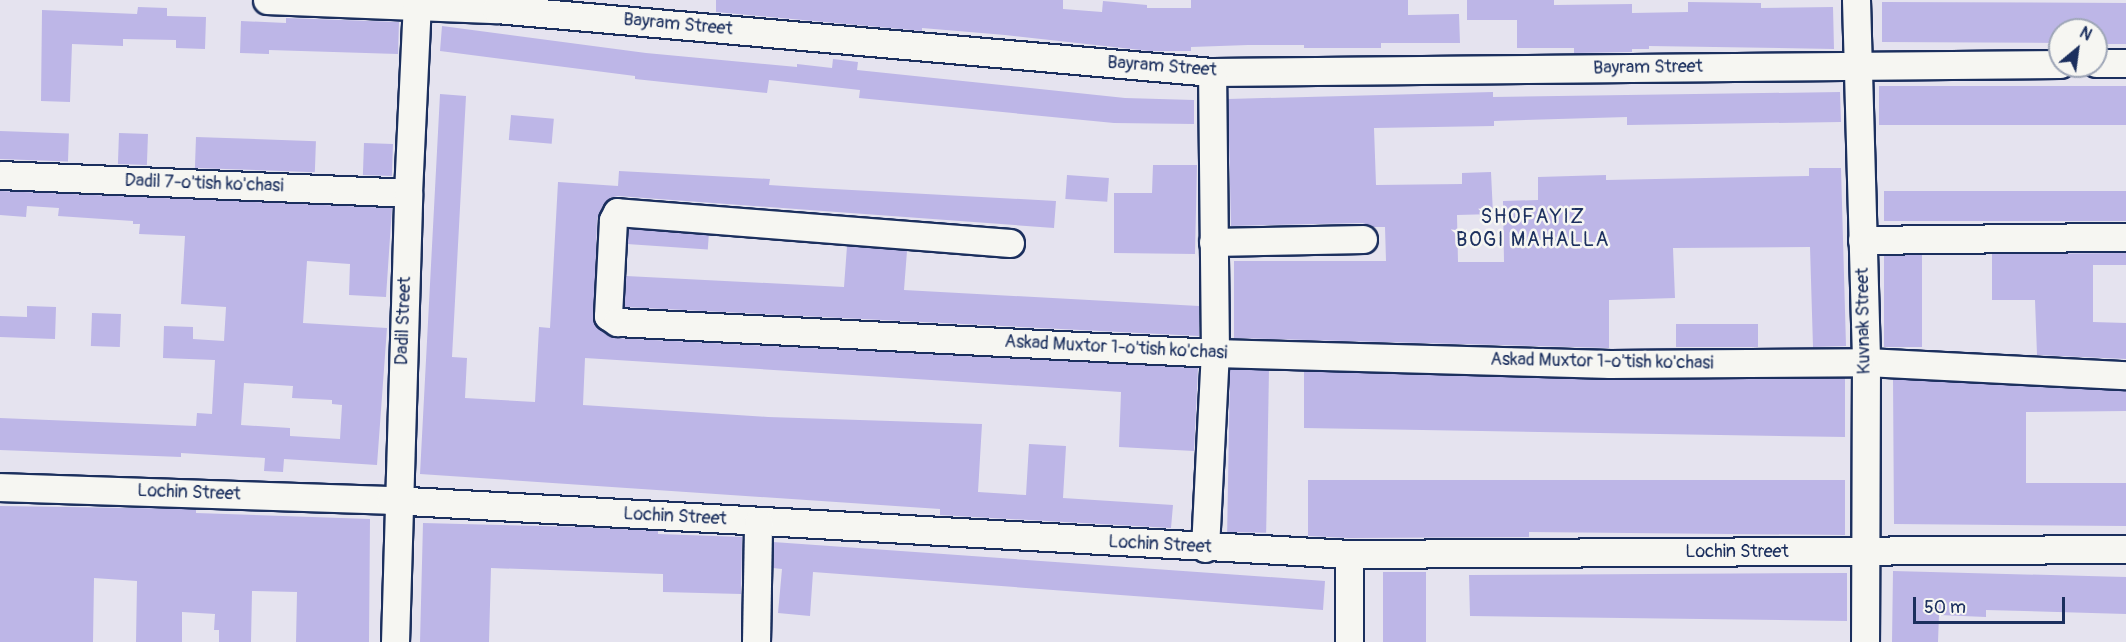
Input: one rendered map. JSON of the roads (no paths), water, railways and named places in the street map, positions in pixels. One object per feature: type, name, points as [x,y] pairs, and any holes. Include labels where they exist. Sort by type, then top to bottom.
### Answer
[{"type":"street","name":"Bayram Street","points":[[267,0],[417,3],[496,9],[1212,72],[2048,64]]},
{"type":"street","name":"Kuvnаk Street","points":[[1856,0],[1856,66],[1866,362],[1865,642]]},
{"type":"street","name":"Dadil Street","points":[[395,642],[408,193],[417,3]]},
{"type":"street","points":[[2108,63],[2126,63]]},
{"type":"street","points":[[1205,548],[1215,353],[1212,72]]},
{"type":"street","name":"Dadil 7-o'tish ko'chasi","points":[[0,175],[408,193]]},
{"type":"street","name":"Askad Muxtor 1-o'tish ko'chasi","points":[[1010,243],[617,212],[613,220],[608,316],[617,322],[1215,353],[1610,364],[1866,362],[2126,375]]},
{"type":"street","points":[[1862,240],[2126,237]]},
{"type":"street","points":[[1213,242],[1363,239]]},
{"type":"street","name":"Lochin Street","points":[[0,487],[398,501],[1205,548],[1349,554],[2126,549]]},
{"type":"street","points":[[756,642],[758,522]]},
{"type":"street","points":[[1349,554],[1349,642]]},
{"type":"district","name":"SHOFAYIZ BOGI MAHALLA","points":[[1533,228]]}]
